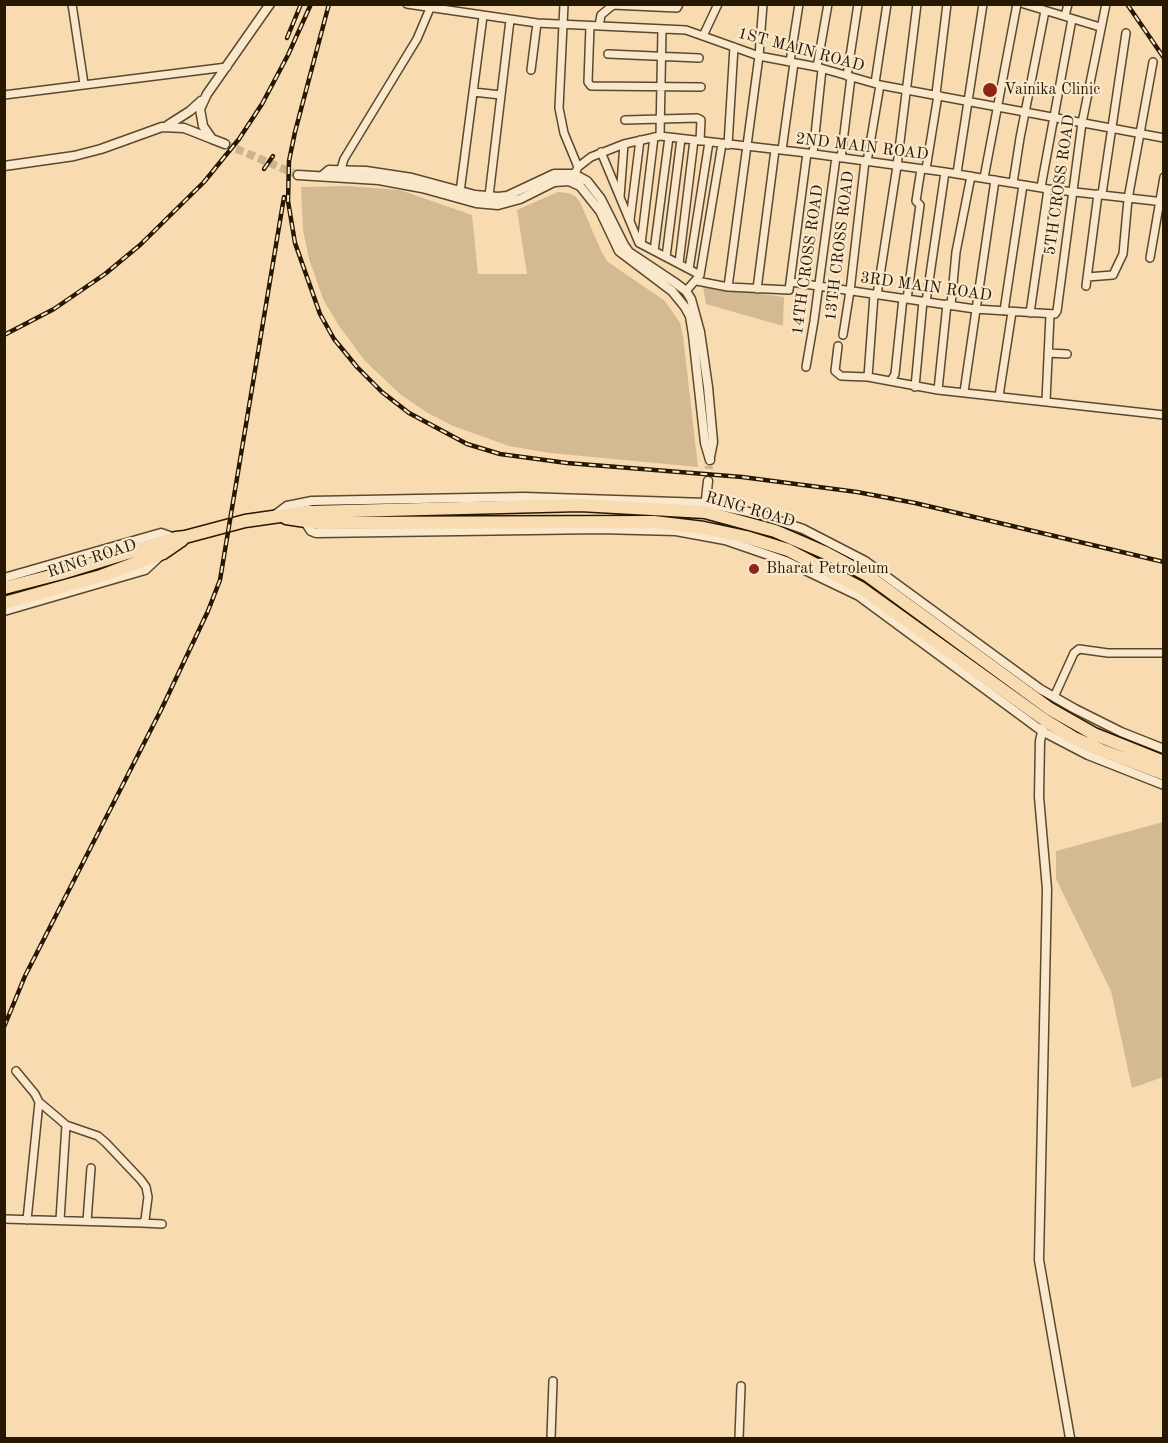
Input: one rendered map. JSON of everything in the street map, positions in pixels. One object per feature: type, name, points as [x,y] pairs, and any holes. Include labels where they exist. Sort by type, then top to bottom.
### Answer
[{"type":"highway","name":"RING ROAD","points":[[4,588],[245,521],[308,512],[580,506],[705,507],[775,531],[826,553],[867,575],[1046,721],[1094,734],[1164,762]]},
{"type":"highway","name":"RING ROAD","points":[[269,517],[305,522],[654,522],[704,528],[746,537],[789,550],[861,588],[1046,721],[1074,738],[1164,774]]},
{"type":"highway","name":"RING ROAD","points":[[4,603],[96,577],[164,553],[180,538]]},
{"type":"street","points":[[72,4],[84,84]]},
{"type":"street","points":[[4,166],[74,156],[101,149],[162,127],[190,111],[207,94],[270,4]]},
{"type":"street","name":"1ST MAIN ROAD","points":[[407,4],[537,23],[686,30],[759,56],[819,68],[878,84],[1164,138]]},
{"type":"street","points":[[465,13],[469,4]]},
{"type":"street","points":[[322,176],[329,170],[341,169],[392,174],[460,192],[489,196],[507,196],[555,174],[575,174],[587,181],[600,199],[629,252],[686,291],[696,310],[713,442],[710,463],[705,443],[690,316],[672,291],[619,251],[575,174],[559,108],[564,4]]},
{"type":"street","points":[[599,26],[601,15],[614,5],[677,8],[679,4]]},
{"type":"street","points":[[703,36],[718,4]]},
{"type":"street","points":[[728,287],[759,56],[763,4]]},
{"type":"street","points":[[757,289],[799,4]]},
{"type":"street","points":[[602,152],[640,244],[679,263],[699,278],[728,287],[789,290],[810,153],[828,4]]},
{"type":"street","name":"14TH CROSS ROAD","points":[[806,367],[839,158],[858,4]]},
{"type":"street","name":"13TH CROSS ROAD","points":[[843,335],[887,4]]},
{"type":"street","points":[[868,377],[871,333],[897,166],[916,4]]},
{"type":"street","points":[[891,381],[895,374],[920,205],[916,201],[937,94],[947,4]]},
{"type":"street","points":[[957,173],[983,4]]},
{"type":"street","points":[[984,178],[1017,4]]},
{"type":"street","points":[[1024,4],[1100,27]]},
{"type":"street","points":[[1030,313],[1068,4]]},
{"type":"street","name":"5TH CROSS ROAD","points":[[1046,401],[1048,353],[1053,313],[1082,123],[1106,4]]},
{"type":"street","points":[[341,169],[344,159],[417,39],[430,6]]},
{"type":"street","points":[[1013,183],[1045,11]]},
{"type":"street","points":[[460,192],[483,16]]},
{"type":"street","points":[[489,196],[510,20]]},
{"type":"street","points":[[531,70],[537,23]]},
{"type":"street","points":[[590,26],[589,85],[701,87]]},
{"type":"street","points":[[640,244],[660,119],[662,29]]},
{"type":"street","points":[[1086,286],[1126,33]]},
{"type":"street","points":[[686,291],[699,278],[725,144],[734,48]]},
{"type":"street","points":[[609,54],[699,58]]},
{"type":"street","points":[[1087,277],[1113,275],[1123,254],[1128,199],[1153,62]]},
{"type":"street","points":[[4,95],[227,67]]},
{"type":"street","points":[[473,92],[501,95]]},
{"type":"street","points":[[207,94],[200,109],[200,117],[212,139]]},
{"type":"street","points":[[625,120],[700,119],[679,263]]},
{"type":"street","points":[[162,127],[184,128],[225,144]]},
{"type":"street","points":[[654,250],[669,137]]},
{"type":"street","name":"2ND MAIN ROAD","points":[[575,174],[591,157],[602,152],[640,140],[669,137],[810,153],[957,173],[1045,188],[1161,202]]},
{"type":"street","points":[[666,257],[681,139]]},
{"type":"street","points":[[629,222],[640,140]]},
{"type":"street","points":[[689,269],[709,142]]},
{"type":"street","points":[[620,199],[624,144]]},
{"type":"street","points":[[915,387],[924,301],[945,172]]},
{"type":"street","points":[[298,175],[399,183],[476,203],[498,205],[520,199],[575,174]]},
{"type":"street","points":[[938,390],[956,252],[971,176]]},
{"type":"street","points":[[1150,258],[1164,177]]},
{"type":"street","points":[[964,393],[995,180]]},
{"type":"street","points":[[999,396],[1023,184]]},
{"type":"street","name":"3RD MAIN ROAD","points":[[791,282],[975,309],[1053,313]]},
{"type":"street","points":[[838,346],[835,371],[841,376],[868,377],[938,390],[1164,415]]},
{"type":"street","points":[[1048,353],[1067,354]]},
{"type":"street","points":[[708,481],[705,507],[762,515],[803,529],[865,561],[1040,689],[1121,732],[1164,749]]},
{"type":"street","points":[[4,578],[161,533],[180,538]]},
{"type":"street","points":[[4,610],[146,570],[164,553]]},
{"type":"street","points":[[1070,1438],[1039,1260],[1047,890],[1039,797],[1039,759],[1046,721],[1074,653],[1079,650],[1108,653],[1164,653]]},
{"type":"street","points":[[1046,721],[1088,755],[1164,785]]},
{"type":"street","points":[[16,1071],[39,1102],[66,1125],[98,1136],[146,1186],[148,1197],[145,1220],[142,1223]]},
{"type":"street","points":[[27,1220],[39,1102]]},
{"type":"street","points":[[60,1220],[66,1125]]},
{"type":"street","points":[[87,1221],[91,1168]]},
{"type":"street","points":[[4,1219],[162,1224]]},
{"type":"street","points":[[551,1438],[553,1381]]},
{"type":"street","points":[[739,1438],[741,1386]]},
{"type":"shaded area","points":[[347,186],[400,190],[472,215],[478,274],[527,274],[517,210],[558,192],[575,196],[608,262],[665,301],[680,323],[698,467],[550,453],[509,446],[453,426],[426,412],[400,394],[365,361],[339,326],[324,301],[309,259],[303,230],[301,187]]},
{"type":"shaded area","points":[[703,286],[784,297],[783,326],[706,304]]},
{"type":"shaded area","points":[[1163,822],[1163,1077],[1132,1088],[1111,991],[1056,879],[1056,851]]},
{"type":"tunnel","points":[[225,144],[298,175]]},
{"type":"tunnel","points":[[708,481],[709,466]]},
{"type":"railway","points":[[287,38],[301,4]]},
{"type":"railway","points":[[4,335],[54,309],[105,274],[140,245],[204,182],[239,139],[262,104],[311,4]]},
{"type":"railway","points":[[329,4],[289,161],[288,201],[295,243],[320,314],[334,339],[382,392],[409,413],[467,444],[500,454],[567,463],[742,477],[857,492],[915,503],[1164,562]]},
{"type":"railway","points":[[1127,4],[1164,58]]},
{"type":"railway","points":[[264,169],[273,156]]},
{"type":"railway","points":[[4,1027],[25,976],[161,710],[208,611],[220,580],[284,197]]},
{"type":"place","name":"Vainika Clinic","points":[[990,90]]},
{"type":"place","name":"Bharat Petroleum","points":[[754,569]]}]
